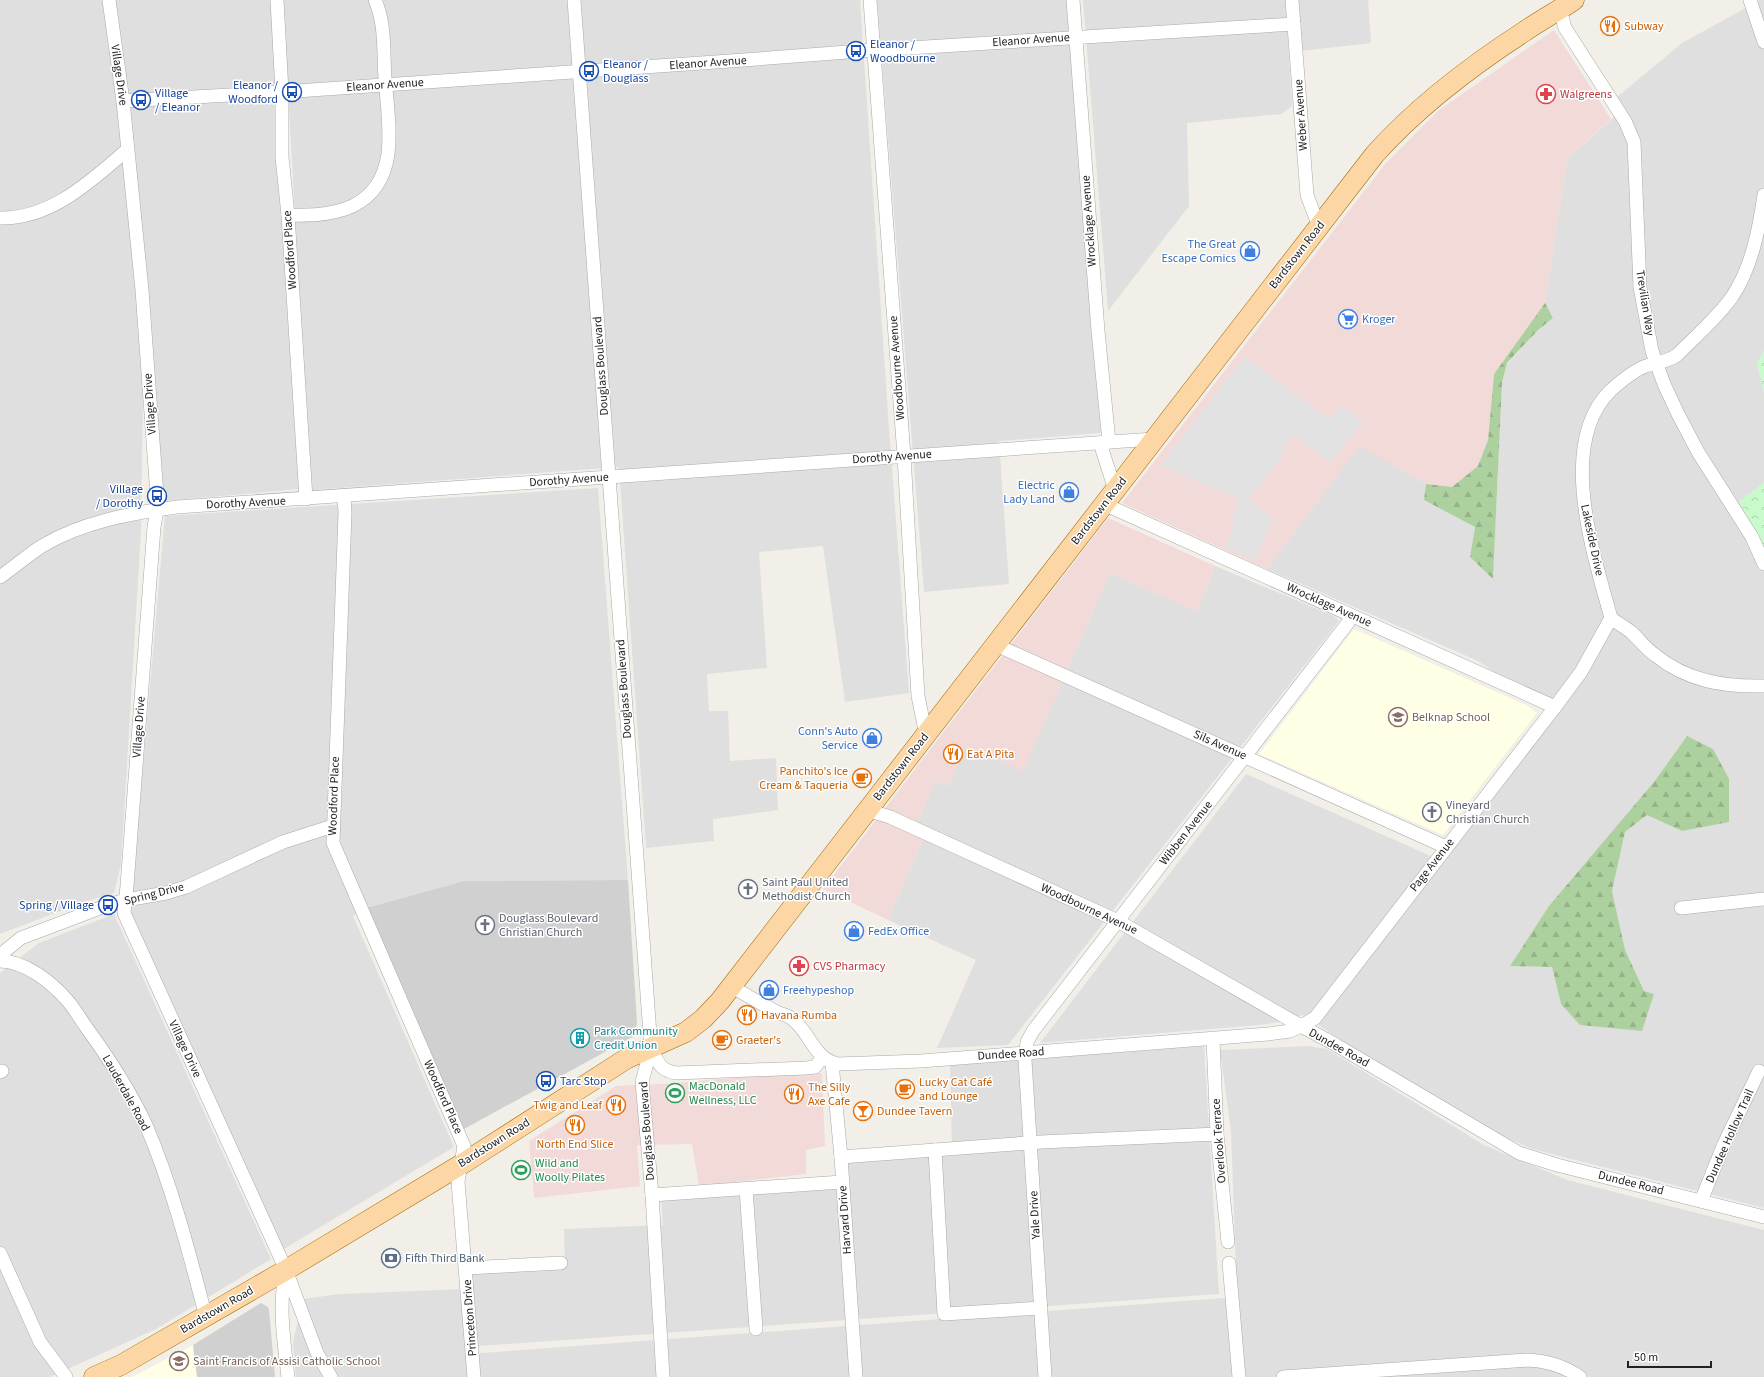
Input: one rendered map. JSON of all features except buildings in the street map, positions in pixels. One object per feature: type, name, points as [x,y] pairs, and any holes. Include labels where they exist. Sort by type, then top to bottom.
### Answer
[{"type":"main road","name":"Bardstown Road","points":[[94,1377],[121,1365],[286,1270],[462,1164],[626,1059],[678,1037],[703,1019],[731,986],[926,735],[994,644],[1375,154],[1426,104],[1484,60],[1564,3]]},
{"type":"street","name":"Village Drive","points":[[109,0],[123,101],[142,290],[157,510],[154,527],[124,913],[286,1270],[317,1353],[331,1377]]},
{"type":"street","name":"Woodford Place","points":[[277,0],[282,92],[282,157],[288,215],[306,499]]},
{"type":"street","points":[[288,215],[314,216],[336,212],[355,205],[369,194],[376,186],[385,167],[388,153],[388,119],[383,32],[375,0]]},
{"type":"street","name":"Douglass Boulevard","points":[[574,0],[651,1048],[642,1082],[652,1195],[663,1377]]},
{"type":"street","name":"Woodbourne Avenue","points":[[870,0],[904,456],[918,696],[926,735]]},
{"type":"street","name":"Wrocklage Avenue","points":[[1072,0],[1098,331],[1109,497],[1352,616],[1555,707]]},
{"type":"street","name":"Weber Avenue","points":[[1292,0],[1307,195],[1319,227]]},
{"type":"street","points":[[1750,0],[1764,42]]},
{"type":"street","name":"Trevilian Way","points":[[1564,3],[1565,28],[1625,121],[1634,142],[1640,287],[1652,351],[1664,384],[1681,421],[1698,452],[1752,537],[1764,564]]},
{"type":"street","name":"Eleanor Avenue","points":[[123,101],[580,72],[873,50],[1294,24]]},
{"type":"street","points":[[0,218],[22,217],[49,208],[96,176],[128,150]]},
{"type":"street","name":"Lakeside Drive","points":[[1611,618],[1590,543],[1585,516],[1583,486],[1585,444],[1592,421],[1604,397],[1612,389],[1645,366],[1670,360],[1678,355],[1713,320],[1733,296],[1746,270],[1753,250],[1764,195]]},
{"type":"street","name":"Dorothy Avenue","points":[[0,577],[42,546],[70,532],[97,523],[177,507],[1154,439]]},
{"type":"street","name":"Woodford Place","points":[[344,496],[345,513],[332,826],[333,843],[464,1146],[462,1164]]},
{"type":"street","name":"Wibben Avenue","points":[[1025,1053],[1027,1042],[1033,1030],[1352,616]]},
{"type":"street","points":[[1611,618],[1630,632],[1653,654],[1671,668],[1706,682],[1724,685],[1764,686]]},
{"type":"street","name":"Page Avenue","points":[[1301,1026],[1315,1018],[1446,846],[1555,707],[1581,672],[1611,618]]},
{"type":"street","name":"Sils Avenue","points":[[994,644],[1446,846]]},
{"type":"street","name":"Woodbourne Avenue","points":[[867,810],[890,817],[1118,921],[1301,1026]]},
{"type":"street","name":"Spring Drive","points":[[0,954],[21,938],[108,905],[126,900],[166,893],[186,887],[283,842],[332,826]]},
{"type":"street","points":[[1681,908],[1764,899]]},
{"type":"street","name":"Lauderdale Road","points":[[0,961],[15,963],[43,977],[67,1000],[99,1045],[124,1084],[145,1125],[170,1189],[206,1316]]},
{"type":"street","points":[[651,1048],[659,1065],[666,1071],[676,1073],[806,1068],[831,1061],[791,1018],[776,1012],[731,986]]},
{"type":"street","name":"Dundee Road","points":[[831,1061],[921,1061],[1268,1034],[1290,1031],[1301,1026],[1331,1042],[1519,1153],[1557,1165],[1764,1217]]},
{"type":"street","name":"Overlook Terrace","points":[[1213,1039],[1217,1134],[1228,1242]]},
{"type":"street","name":"Yale Drive","points":[[1025,1053],[1045,1377]]},
{"type":"street","name":"Harvard Drive","points":[[831,1061],[841,1157],[856,1377]]},
{"type":"street","name":"Dundee Hollow Trail","points":[[1701,1201],[1724,1144],[1759,1071]]},
{"type":"street","points":[[841,1157],[1031,1144],[1217,1134]]},
{"type":"street","points":[[935,1150],[944,1314],[1041,1308]]},
{"type":"street","name":"Princeton Drive","points":[[462,1164],[458,1182],[474,1377]]},
{"type":"street","points":[[652,1195],[842,1182]]},
{"type":"street","points":[[746,1189],[756,1329]]},
{"type":"street","points":[[0,1253],[40,1342],[66,1377]]},
{"type":"street","points":[[466,1268],[561,1263]]},
{"type":"street","points":[[1229,1263],[1239,1377]]},
{"type":"street","points":[[286,1270],[282,1287],[284,1344],[288,1377]]},
{"type":"street","points":[[1283,1377],[1528,1360],[1540,1360],[1557,1364],[1580,1377]]},
{"type":"shaded area","points":[[0,0],[270,0],[275,44],[300,489],[164,501],[155,386],[143,388],[141,531],[121,864],[114,893],[87,901],[0,934]]},
{"type":"shaded area","points":[[281,0],[860,0],[889,429],[909,693],[845,702],[823,546],[759,552],[767,668],[707,674],[709,711],[728,711],[730,761],[776,758],[778,810],[713,819],[714,841],[646,848],[619,467],[311,490],[285,40]]},
{"type":"shaded area","points":[[877,0],[1067,0],[1101,433],[999,441],[1009,584],[924,592]]},
{"type":"shaded area","points":[[1083,0],[1285,0],[1292,106],[1281,114],[1187,123],[1189,206],[1108,311]]},
{"type":"shaded area","points":[[1297,0],[1368,0],[1371,43],[1301,51]]},
{"type":"shaded area","points":[[1760,0],[1764,0],[1764,351],[1757,364],[1764,392],[1764,483],[1739,502],[1764,548],[1764,1208],[1532,1149],[1491,1131],[1430,1097],[1303,1015],[1285,1021],[1260,1025],[1040,1043],[1246,774],[1442,861],[1554,713],[1478,661],[1267,569],[1360,445],[1426,484],[1425,500],[1475,527],[1470,557],[1493,578],[1502,383],[1507,364],[1538,330],[1553,318],[1545,303],[1567,159],[1624,108],[1616,98],[1682,43]],"holes":[[[1687,736],[1682,831],[1647,815],[1625,832],[1612,891],[1625,953],[1644,991],[1561,1004],[1552,967],[1511,966],[1654,782]]]},
{"type":"shaded area","points":[[1554,30],[1611,119],[1567,159],[1545,303],[1494,374],[1488,440],[1478,466],[1452,487],[1426,484],[1360,446],[1267,569],[1122,503],[1386,163],[1439,110]]},
{"type":"shaded area","points":[[1244,357],[1329,419],[1342,406],[1363,422],[1331,462],[1293,435],[1282,449],[1285,452],[1249,499],[1273,519],[1255,560],[1225,548],[1234,527],[1230,525],[1239,499],[1160,466]]},
{"type":"shaded area","points":[[598,488],[628,880],[464,881],[366,908],[353,916],[454,1147],[282,1250],[130,912],[165,516]]},
{"type":"shaded area","points":[[1108,518],[1215,566],[1197,611],[1110,573],[1023,771],[965,746],[949,786],[935,780],[917,824],[927,830],[888,920],[823,889]]},
{"type":"shaded area","points":[[1215,566],[1334,616],[1339,621],[1008,1045],[937,1048],[976,960],[888,920],[927,830],[917,824],[935,780],[949,786],[965,746],[1023,770],[1110,573],[1197,611]]},
{"type":"shaded area","points":[[1354,629],[1526,705],[1537,713],[1443,835],[1259,754]]},
{"type":"shaded area","points":[[628,880],[637,1023],[634,1036],[464,1129],[366,908],[464,881]]},
{"type":"shaded area","points":[[114,914],[271,1259],[156,1329],[50,1377],[0,1377],[0,973],[39,943]]},
{"type":"shaded area","points":[[1204,1046],[1219,1294],[478,1346],[471,1272],[565,1268],[564,1229],[663,1225],[661,1198],[848,1183],[848,1159],[952,1151],[950,1065]]},
{"type":"shaded area","points":[[1308,1046],[1327,1049],[1484,1145],[1567,1180],[1764,1230],[1764,1377],[296,1377],[293,1342],[303,1299],[340,1294],[464,1289],[468,1354],[1237,1297],[1231,1131],[1220,1050]]},
{"type":"shaded area","points":[[811,1071],[822,1074],[825,1146],[806,1150],[806,1174],[699,1186],[692,1144],[637,1145],[640,1186],[534,1198],[529,1141],[616,1086],[663,1084]]},
{"type":"shaded area","points":[[261,1303],[268,1307],[269,1310],[275,1377],[197,1377],[193,1345]]},
{"type":"shaded area","name":"Saint Francis of Assisi Catholic School","points":[[193,1345],[197,1377],[132,1377]]},
{"type":"green space","points":[[1545,303],[1553,318],[1538,330],[1507,363],[1502,383],[1493,579],[1470,557],[1475,527],[1424,500],[1426,484],[1452,487],[1478,466],[1488,440],[1494,374]]},
{"type":"green space","points":[[1764,351],[1764,392],[1757,364]]},
{"type":"green space","points":[[1764,483],[1764,548],[1739,502]]},
{"type":"green space","points":[[1687,736],[1713,749],[1729,779],[1729,822],[1682,831],[1647,815],[1625,832],[1612,891],[1625,950],[1644,991],[1654,994],[1642,1031],[1580,1025],[1561,1004],[1552,967],[1510,966],[1549,906],[1654,782]]},
{"type":"place","name":"Subway","points":[[1610,26]]},
{"type":"place","name":"Eleanor / Woodbourne","points":[[856,51]]},
{"type":"place","name":"Eleanor / Douglass","points":[[589,71]]},
{"type":"place","name":"Eleanor / Woodford","points":[[292,92]]},
{"type":"place","name":"Walgreens","points":[[1546,94]]},
{"type":"place","name":"Village / Eleanor","points":[[141,100]]},
{"type":"place","name":"The Great Escape Comics","points":[[1250,251]]},
{"type":"place","name":"Kroger","points":[[1348,319]]},
{"type":"place","name":"Electric Lady Land","points":[[1069,492]]},
{"type":"place","name":"Village / Dorothy","points":[[157,496]]},
{"type":"place","name":"Belknap School","points":[[1398,717]]},
{"type":"place","name":"Conn's Auto Service","points":[[872,738]]},
{"type":"place","name":"Eat A Pita","points":[[953,754]]},
{"type":"place","name":"Panchito's Ice Cream & Taqueria","points":[[862,778]]},
{"type":"place","name":"Vineyard Christian Church","points":[[1432,812]]},
{"type":"place","name":"Saint Paul United Methodist Church","points":[[748,889]]},
{"type":"place","name":"Spring / Village","points":[[108,905]]},
{"type":"place","name":"Douglass Boulevard Christian Church","points":[[485,925]]},
{"type":"place","name":"FedEx Office","points":[[854,931]]},
{"type":"place","name":"CVS Pharmacy","points":[[799,966]]},
{"type":"place","name":"Freehypeshop","points":[[769,990]]},
{"type":"place","name":"Havana Rumba","points":[[747,1015]]},
{"type":"place","name":"Park Community Credit Union","points":[[580,1038]]},
{"type":"place","name":"Graeter's","points":[[722,1040]]},
{"type":"place","name":"Tarc Stop","points":[[546,1081]]},
{"type":"place","name":"Lucky Cat Café and Lounge","points":[[905,1089]]},
{"type":"place","name":"MacDonald Wellness, LLC","points":[[675,1093]]},
{"type":"place","name":"The Silly Axe Cafe","points":[[794,1094]]},
{"type":"place","name":"Twig and Leaf","points":[[616,1105]]},
{"type":"place","name":"Dundee Tavern","points":[[863,1111]]},
{"type":"place","name":"North End Slice","points":[[575,1125]]},
{"type":"place","name":"Wild and Woolly Pilates","points":[[521,1170]]},
{"type":"place","name":"Fifth Third Bank","points":[[391,1258]]},
{"type":"place","name":"Saint Francis of Assisi Catholic School","points":[[179,1361]]}]
